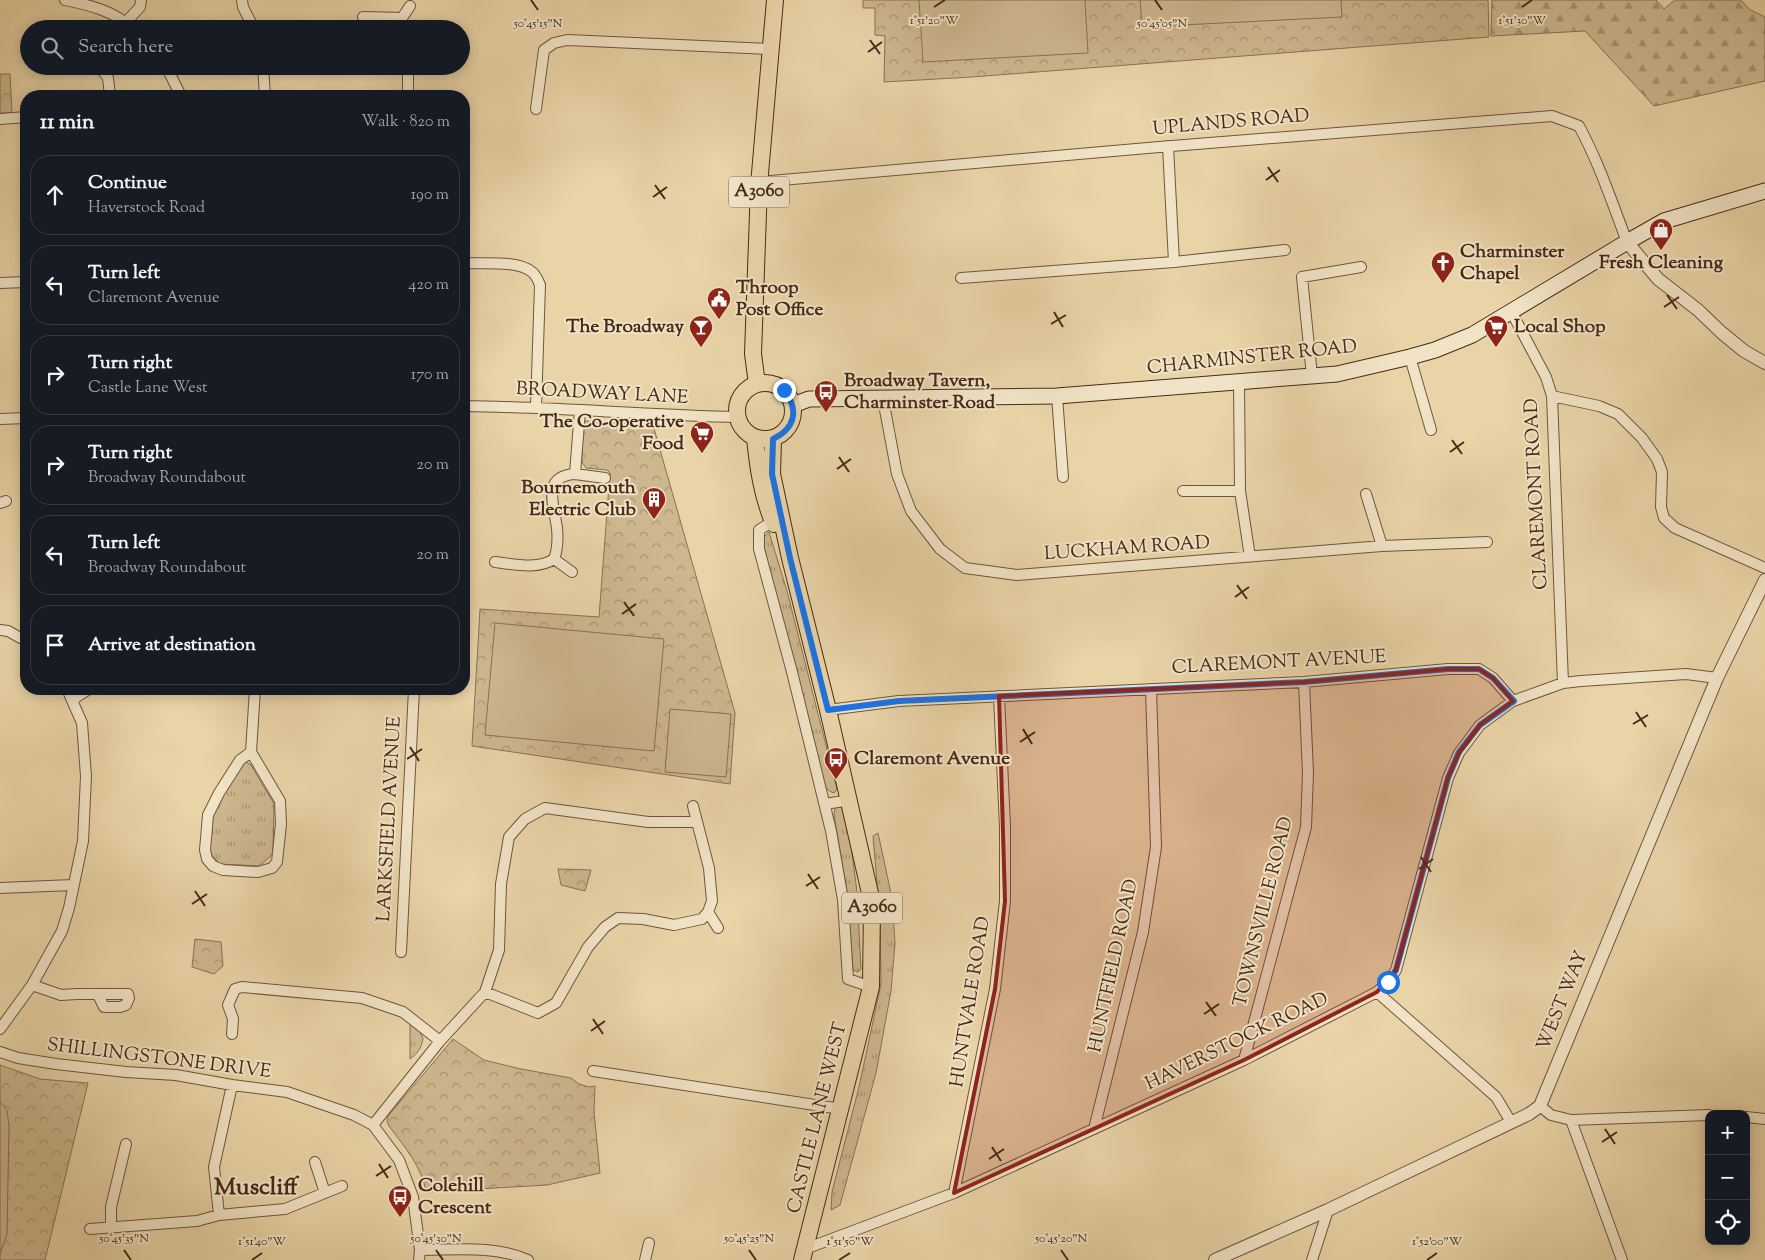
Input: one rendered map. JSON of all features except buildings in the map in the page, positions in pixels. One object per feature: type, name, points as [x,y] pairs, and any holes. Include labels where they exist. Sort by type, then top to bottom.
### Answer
[{"type":"main road","name":"A3060","points":[[757,384],[753,354],[760,182],[763,126],[772,49],[775,0]]},
{"type":"main road","name":"CHARMINSTER ROAD","points":[[793,405],[809,399],[1057,396],[1337,374],[1410,358],[1472,335],[1512,313],[1664,221],[1765,191]]},
{"type":"main road","points":[[757,384],[776,385],[784,390],[793,405],[794,414],[792,422],[781,435],[773,439],[755,438],[747,433],[741,426],[738,417],[737,408],[743,393],[757,384]]},
{"type":"main road","name":"CASTLE LANE WEST","points":[[755,438],[759,475],[764,497],[790,558]]},
{"type":"main road","name":"CASTLE LANE WEST","points":[[773,439],[772,474],[790,558],[850,800],[872,902],[871,987],[842,1109],[803,1254]]},
{"type":"street","points":[[65,0],[91,6],[120,20]]},
{"type":"street","points":[[133,20],[140,7],[141,0]]},
{"type":"street","points":[[242,0],[243,7],[250,20]]},
{"type":"street","points":[[404,20],[410,6]]},
{"type":"street","points":[[363,17],[383,20]]},
{"type":"street","points":[[536,109],[544,50],[554,43],[567,40],[772,49]]},
{"type":"street","points":[[106,75],[109,90]]},
{"type":"street","points":[[170,75],[178,90]]},
{"type":"street","points":[[264,75],[265,90]]},
{"type":"street","points":[[408,75],[408,90]]},
{"type":"street","name":"UPLANDS ROAD","points":[[760,182],[1168,146],[1552,116],[1579,126],[1592,149],[1627,242]]},
{"type":"street","points":[[0,119],[20,117]]},
{"type":"street","points":[[1168,146],[1174,262]]},
{"type":"street","points":[[1627,242],[1658,279],[1698,310],[1744,351],[1765,363]]},
{"type":"street","points":[[961,278],[1174,262],[1285,250]]},
{"type":"street","points":[[470,263],[519,265],[532,272],[537,278],[540,285],[536,407]]},
{"type":"street","points":[[1312,376],[1302,277],[1362,267]]},
{"type":"street","points":[[0,283],[20,282]]},
{"type":"street","name":"CLAREMONT ROAD","points":[[1512,313],[1546,377],[1552,396],[1563,683]]},
{"type":"street","points":[[1410,358],[1431,430]]},
{"type":"street","points":[[1239,381],[1240,491],[1250,558]]},
{"type":"street","points":[[1057,396],[1063,477]]},
{"type":"street","points":[[1552,396],[1599,406],[1618,414],[1642,438],[1657,459],[1662,472],[1661,507],[1664,518],[1675,528],[1765,568]]},
{"type":"street","name":"LUCKHAM ROAD","points":[[883,399],[897,474],[910,511],[940,549],[965,568],[1017,575],[1250,558],[1382,546],[1487,542]]},
{"type":"street","name":"BROADWAY LANE","points":[[470,406],[536,407],[667,415],[738,417]]},
{"type":"street","points":[[575,474],[580,410]]},
{"type":"street","points":[[0,419],[20,418]]},
{"type":"street","points":[[495,562],[538,565],[547,564],[554,559],[558,539],[552,501],[556,481],[565,474],[605,478]]},
{"type":"street","points":[[1183,491],[1240,491]]},
{"type":"street","points":[[1366,494],[1382,546]]},
{"type":"street","points":[[773,521],[759,530],[759,549],[832,830],[843,900],[848,979],[871,987]]},
{"type":"street","points":[[554,559],[572,572]]},
{"type":"street","name":"WEST WAY","points":[[1540,1106],[1717,678],[1765,580]]},
{"type":"street","points":[[0,630],[8,631],[20,638]]},
{"type":"street","name":"CLAREMONT AVENUE","points":[[828,710],[899,701],[1304,682],[1448,669],[1479,669],[1493,678],[1514,701]]},
{"type":"street","points":[[1514,701],[1563,683],[1686,674],[1717,678]]},
{"type":"street","name":"TOWNSVILLE ROAD","points":[[1244,1060],[1306,828],[1308,773],[1304,682]]},
{"type":"street","name":"HUNTFIELD ROAD","points":[[1094,1129],[1143,932],[1156,847],[1151,688]]},
{"type":"street","points":[[0,1029],[32,985],[62,931],[69,908],[83,841],[86,776],[82,723],[70,695]]},
{"type":"street","points":[[72,700],[80,695]]},
{"type":"street","points":[[251,752],[240,760],[219,793],[208,815],[205,850],[213,866],[223,870],[258,872],[272,868],[277,862],[281,824],[280,801],[251,752],[255,695]]},
{"type":"street","name":"LARKSFIELD AVENUE","points":[[401,952],[414,695]]},
{"type":"street","name":"HUNTVALE ROAD","points":[[954,1193],[995,989],[1005,901],[999,696]]},
{"type":"street","name":"HAVERSTOCK ROAD","points":[[803,1254],[954,1193],[1244,1060],[1377,992],[1388,982],[1396,970],[1448,778],[1459,752],[1480,725],[1514,701]]},
{"type":"street","points":[[825,804],[850,800]]},
{"type":"street","points":[[485,992],[538,1013],[556,1004],[588,947],[605,927],[618,918],[643,919],[674,925],[702,919],[708,912],[712,901],[709,868],[693,806]]},
{"type":"street","points":[[373,1125],[440,1041],[485,992],[499,950],[501,884],[509,837],[524,819],[546,808],[648,822],[697,822]]},
{"type":"street","points":[[0,888],[73,884]]},
{"type":"street","points":[[708,912],[718,928]]},
{"type":"street","points":[[32,985],[61,995],[98,995]]},
{"type":"street","points":[[232,1034],[232,1019],[228,1005],[235,989],[242,987],[362,998],[403,1012],[440,1041]]},
{"type":"street","points":[[1377,992],[1496,1097],[1511,1122]]},
{"type":"street","name":"SHILLINGSTONE DRIVE","points":[[0,1052],[18,1058],[56,1064],[126,1072],[176,1075],[287,1092],[346,1112],[373,1125],[399,1160],[413,1197],[420,1255]]},
{"type":"street","points":[[593,1071],[842,1109]]},
{"type":"street","points":[[219,1215],[214,1166],[232,1085]]},
{"type":"street","points":[[1215,1260],[1328,1210],[1528,1114],[1540,1106],[1551,1114],[1571,1120],[1705,1115]]},
{"type":"street","points":[[1750,1117],[1765,1119]]},
{"type":"street","points":[[1571,1120],[1626,1260]]},
{"type":"street","points":[[110,1227],[111,1207],[126,1144]]},
{"type":"street","points":[[315,1162],[324,1193]]},
{"type":"street","points":[[90,1229],[198,1221],[219,1215],[285,1209],[342,1186]]},
{"type":"street","points":[[1312,1260],[1328,1210]]},
{"type":"street","points":[[644,1260],[649,1243]]},
{"type":"street","points":[[420,1255],[514,1254],[528,1260]]},
{"type":"highlighted area","points":[[1448,669],[1479,669],[1493,678],[1513,701],[1480,725],[1459,753],[1448,778],[1396,970],[1377,992],[1244,1060],[954,1193],[995,989],[1005,901],[999,696],[1304,682]]},
{"type":"green space","points":[[863,0],[1488,0],[1489,37],[972,77],[884,82],[885,36],[875,35],[875,8],[863,8]]},
{"type":"green space","points":[[919,0],[1085,0],[1088,53],[923,62]]},
{"type":"green space","points":[[1140,0],[1341,0],[1342,17],[1142,27]]},
{"type":"green space","points":[[1492,0],[1656,0],[1664,9],[1675,0],[1741,0],[1749,9],[1765,17],[1765,81],[1654,106],[1585,31],[1491,36]]},
{"type":"green space","points":[[0,74],[10,74],[12,113],[0,113]]},
{"type":"green space","points":[[582,422],[653,425],[735,713],[730,784],[472,746],[480,609],[599,617],[610,473],[607,470],[586,468],[582,462]]},
{"type":"green space","points":[[769,532],[787,591],[837,789],[834,793],[827,788],[823,780],[762,548],[762,539]]},
{"type":"green space","points":[[495,623],[664,639],[654,751],[485,735]]},
{"type":"green space","points":[[670,709],[731,714],[726,777],[665,772]]},
{"type":"green space","points":[[246,762],[251,765],[274,804],[273,852],[259,866],[220,864],[209,852],[211,815],[240,764]]},
{"type":"green space","points":[[838,806],[847,813],[857,892],[861,969],[858,972],[853,970],[847,892],[834,815],[835,809]]},
{"type":"green space","points":[[878,833],[892,898],[895,943],[891,991],[876,1073],[840,1205],[831,1210],[832,1192],[859,1087],[881,984],[880,918],[873,836]]},
{"type":"green space","points":[[558,869],[591,870],[585,891],[561,885]]},
{"type":"green space","points":[[195,939],[221,942],[223,966],[214,974],[192,967]]},
{"type":"green space","points":[[410,1025],[418,1028],[423,1038],[419,1050],[410,1059]]},
{"type":"green space","points":[[453,1039],[484,1060],[571,1078],[579,1084],[589,1087],[595,1086],[594,1112],[600,1173],[547,1185],[426,1192],[421,1174],[387,1121],[388,1116]]},
{"type":"green space","points":[[0,1065],[40,1079],[88,1083],[45,1260],[0,1260]]},
{"type":"green space","points":[[0,1102],[7,1110],[9,1126],[7,1234],[0,1254]]},
{"type":"place","name":"Fresh Cleaning","points":[[1661,251]]},
{"type":"place","name":"Charminster Chapel","points":[[1443,284]]},
{"type":"place","name":"Throop Post Office","points":[[719,320]]},
{"type":"place","name":"The Broadway","points":[[701,348]]},
{"type":"place","name":"Local Shop","points":[[1496,348]]},
{"type":"place","name":"Broadway Tavern, Charminster Road","points":[[826,413]]},
{"type":"place","name":"The Co-operative Food","points":[[702,454]]},
{"type":"place","name":"Bournemouth Electric Club","points":[[654,520]]},
{"type":"place","name":"Claremont Avenue","points":[[836,780]]},
{"type":"place","name":"Colehill Crescent","points":[[400,1218]]},
{"type":"district","name":"Muscliff","points":[[256,1188]]},
{"type":"route","points":[[784,390],[793,405],[794,414],[792,422],[787,429],[773,439],[772,474],[790,558],[828,710],[899,701],[1304,682],[1448,669],[1479,669],[1493,678],[1514,701],[1480,725],[1459,752],[1448,778],[1396,970],[1388,982]]}]
